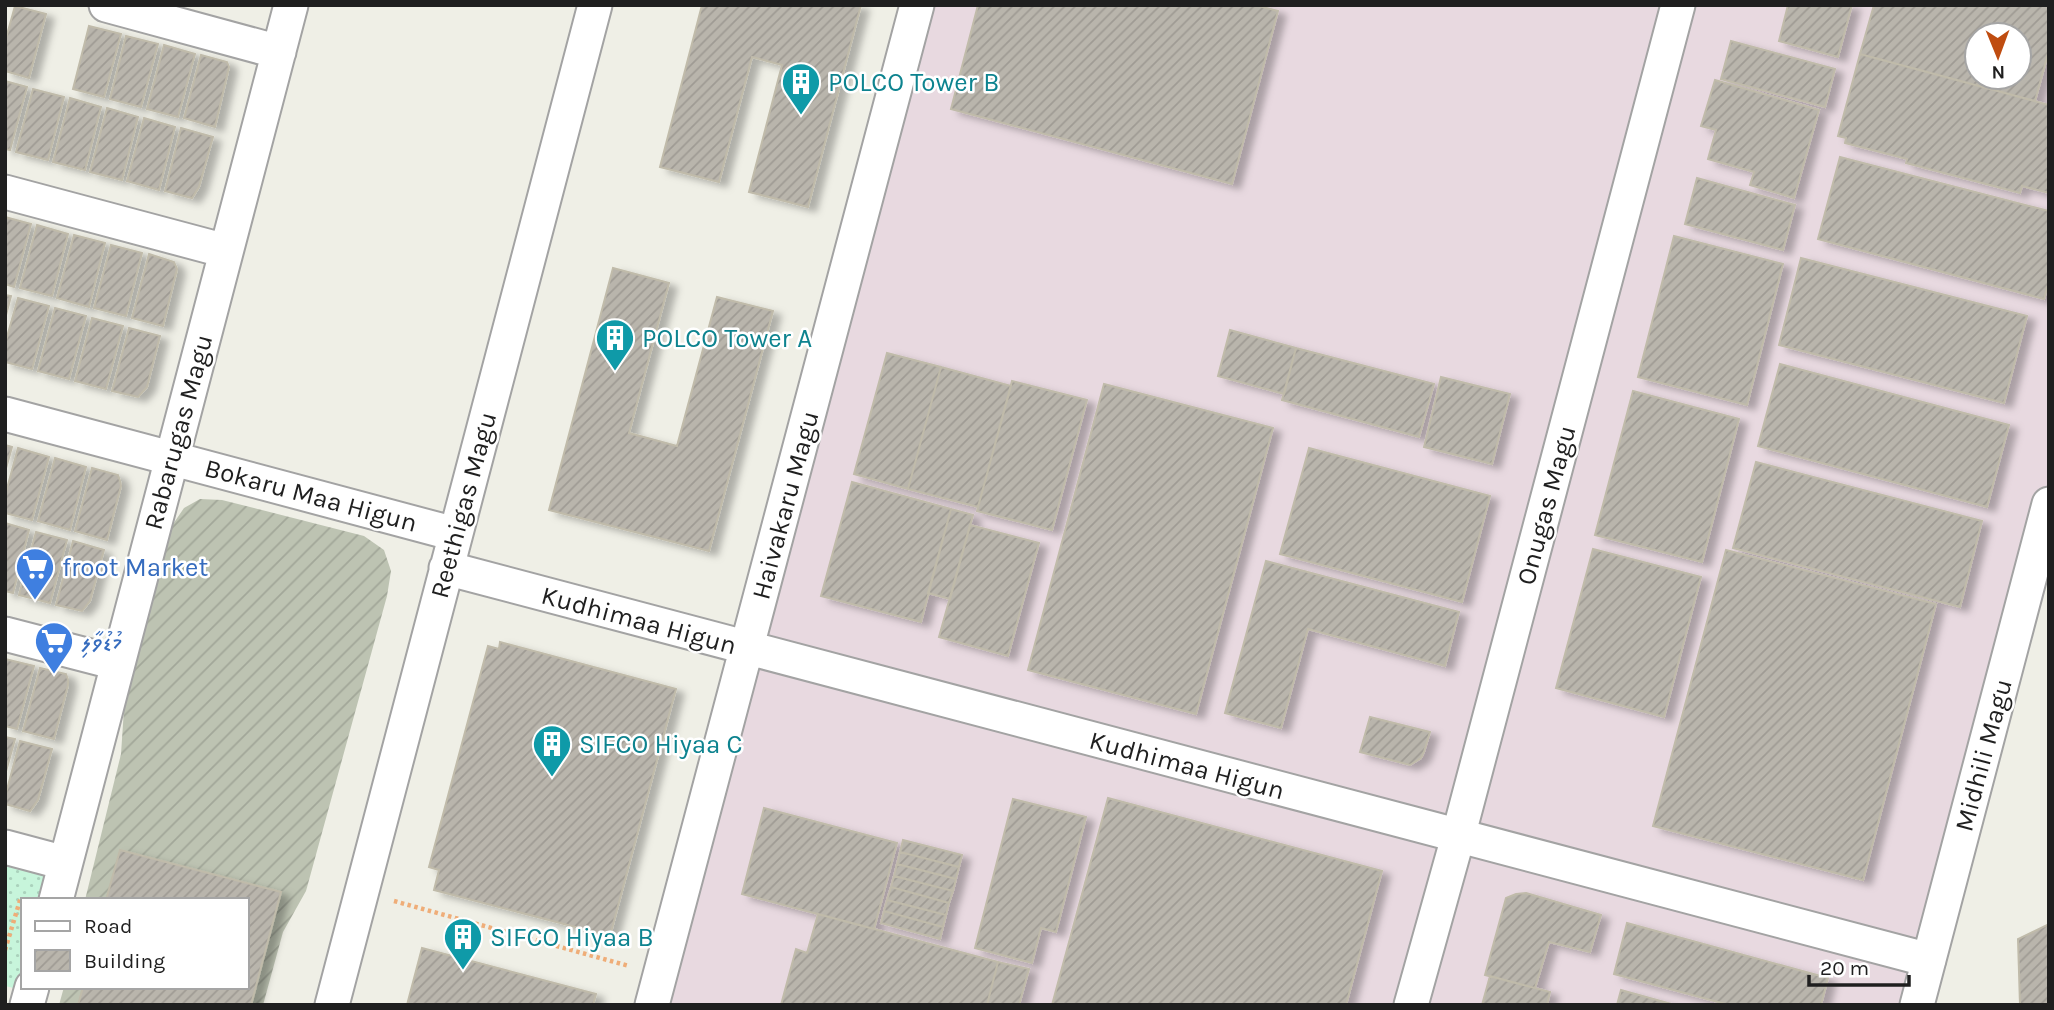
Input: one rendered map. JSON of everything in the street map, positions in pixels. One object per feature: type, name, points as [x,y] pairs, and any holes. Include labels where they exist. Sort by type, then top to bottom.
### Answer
[{"type":"street","points":[[106,5],[279,51]]},
{"type":"street","name":"Rabarugas Magu","points":[[56,898],[291,5]]},
{"type":"street","name":"Reethigas Magu","points":[[332,1005],[595,5]]},
{"type":"street","name":"Haivakaru Magu","points":[[656,990],[918,5]]},
{"type":"street","name":"Onugas Magu","points":[[1411,1005],[1678,5]]},
{"type":"street","points":[[5,192],[226,251]]},
{"type":"street","name":"Bokaru Maa Higun","points":[[5,414],[455,534]]},
{"type":"street","name":"Midhili Magu","points":[[1917,1005],[2049,504]]},
{"type":"street","name":"Kudhimaa Higun","points":[[446,568],[1929,960]]},
{"type":"street","points":[[5,634],[117,663]]},
{"type":"street","points":[[19,851],[65,863]]},
{"type":"path","points":[[5,950],[19,851]]},
{"type":"path","points":[[361,892],[656,990]]},
{"type":"shaded area","points":[[917,5],[2049,5],[2049,504],[1917,1005],[652,1005]]},
{"type":"shaded area","points":[[200,499],[222,500],[364,536],[384,550],[391,571],[387,596],[306,891],[283,932],[263,1005],[59,1005],[63,989],[248,989],[248,898],[85,898],[121,754],[124,709],[169,530],[184,508]]},
{"type":"green space","points":[[5,847],[65,863],[56,898],[21,898],[21,989],[31,992],[5,986]]},
{"type":"building","name":"POLCO Tower B","points":[[702,5],[861,5],[808,207],[749,192],[782,65],[752,57],[719,182],[660,167]]},
{"type":"building","points":[[978,5],[1255,5],[1278,11],[1232,184],[951,109]]},
{"type":"building","points":[[1788,5],[1852,5],[1838,57],[1779,41]]},
{"type":"building","points":[[1874,5],[2049,5],[2049,50],[2035,101],[1998,91],[2033,91],[2033,21],[1963,21],[1963,82],[1860,54]]},
{"type":"building","points":[[15,6],[46,14],[29,78],[5,71],[5,42]]},
{"type":"building","points":[[89,26],[121,34],[104,97],[73,89]]},
{"type":"building","points":[[126,36],[158,44],[141,107],[110,99]]},
{"type":"building","points":[[1731,41],[1835,69],[1825,107],[1721,79]]},
{"type":"building","points":[[164,45],[195,54],[178,117],[147,109]]},
{"type":"building","points":[[1860,54],[1963,82],[1963,91],[1997,91],[2049,105],[2049,193],[2022,186],[2020,193],[1906,163],[1907,159],[1845,143],[1846,138],[1838,136]]},
{"type":"building","points":[[201,55],[227,62],[229,67],[215,127],[184,118]]},
{"type":"building","points":[[1715,80],[1819,110],[1794,198],[1750,185],[1754,172],[1708,159],[1716,130],[1701,126]]},
{"type":"building","points":[[5,81],[27,87],[10,150],[5,149]]},
{"type":"building","points":[[33,89],[64,97],[48,160],[16,152]]},
{"type":"building","points":[[70,98],[101,107],[85,170],[53,162]]},
{"type":"building","points":[[107,108],[138,117],[122,180],[90,172]]},
{"type":"building","points":[[144,118],[175,127],[159,190],[127,181]]},
{"type":"building","points":[[181,128],[213,137],[199,187],[192,198],[165,191]]},
{"type":"building","points":[[1840,157],[2049,211],[2049,282],[2044,299],[1818,239]]},
{"type":"building","points":[[1697,178],[1795,205],[1783,250],[1685,224]]},
{"type":"building","points":[[5,217],[31,224],[14,287],[5,284]]},
{"type":"building","points":[[37,225],[68,234],[52,296],[20,288]]},
{"type":"building","points":[[74,235],[105,243],[89,307],[57,298]]},
{"type":"building","points":[[1674,236],[1783,264],[1747,405],[1638,377]]},
{"type":"building","points":[[111,245],[142,253],[126,316],[94,308]]},
{"type":"building","points":[[149,254],[174,262],[177,269],[163,326],[132,318]]},
{"type":"building","points":[[1801,258],[2027,316],[2004,403],[1779,345]]},
{"type":"building","name":"POLCO Tower A","points":[[613,268],[669,283],[629,433],[677,446],[717,297],[773,311],[709,551],[549,510]]},
{"type":"building","points":[[5,295],[11,296],[5,319]]},
{"type":"building","points":[[18,298],[49,306],[32,369],[5,362],[5,344]]},
{"type":"building","points":[[55,308],[86,316],[69,379],[38,371]]},
{"type":"building","points":[[92,318],[123,326],[106,389],[75,381]]},
{"type":"building","points":[[129,328],[160,336],[147,387],[138,397],[112,391]]},
{"type":"building","points":[[1230,330],[1296,348],[1284,394],[1218,376]]},
{"type":"building","points":[[1296,348],[1434,384],[1419,437],[1282,400]]},
{"type":"building","points":[[887,353],[941,367],[908,489],[854,474]]},
{"type":"building","points":[[1780,364],[2009,425],[1987,507],[1758,446]]},
{"type":"building","points":[[941,367],[1011,386],[978,507],[908,489]]},
{"type":"building","points":[[1441,377],[1510,394],[1492,464],[1424,447]]},
{"type":"building","points":[[1012,381],[1087,400],[1052,530],[977,511]]},
{"type":"building","points":[[1104,384],[1273,428],[1196,714],[1028,670]]},
{"type":"building","points":[[1633,391],[1739,419],[1702,562],[1595,535]]},
{"type":"building","points":[[5,445],[12,447],[5,472]]},
{"type":"building","points":[[18,448],[49,457],[32,520],[5,513],[5,496]]},
{"type":"building","points":[[1309,448],[1490,496],[1462,602],[1280,554]]},
{"type":"building","points":[[55,458],[86,467],[70,530],[38,521]]},
{"type":"building","points":[[1756,462],[1982,521],[1960,607],[1733,548]]},
{"type":"building","points":[[92,468],[118,475],[120,481],[107,540],[75,531]]},
{"type":"building","points":[[852,482],[951,509],[921,622],[821,596]]},
{"type":"building","points":[[951,509],[973,515],[950,599],[928,593]]},
{"type":"building","points":[[5,523],[29,530],[13,593],[5,591]]},
{"type":"building","points":[[970,525],[1039,543],[1008,656],[939,637]]},
{"type":"building","points":[[36,532],[67,540],[50,603],[19,595]]},
{"type":"building","points":[[73,541],[104,550],[90,601],[82,611],[56,605]]},
{"type":"building","points":[[1593,549],[1701,577],[1664,717],[1556,688]]},
{"type":"building","points":[[1726,550],[1936,604],[1863,880],[1653,826]]},
{"type":"building","points":[[1266,561],[1459,612],[1445,666],[1308,629],[1281,728],[1225,713]]},
{"type":"building","name":"SIFCO Hiyaa C","points":[[500,642],[676,689],[610,936],[434,890],[439,870],[429,867],[488,646],[499,649]]},
{"type":"building","points":[[5,659],[34,666],[17,729],[5,726]]},
{"type":"building","points":[[40,668],[66,674],[68,680],[54,739],[23,731]]},
{"type":"building","points":[[1370,717],[1430,732],[1421,758],[1410,765],[1360,752]]},
{"type":"building","points":[[5,737],[15,739],[5,775]]},
{"type":"building","points":[[20,741],[52,749],[38,800],[30,811],[5,804]]},
{"type":"building","points":[[1108,798],[1382,871],[1346,1005],[1052,1005]]},
{"type":"building","points":[[1013,799],[1086,817],[1056,932],[1041,928],[1032,963],[975,948]]},
{"type":"building","points":[[764,808],[897,843],[874,929],[742,894]]},
{"type":"building","points":[[903,840],[962,855],[959,867],[900,852]]},
{"type":"building","points":[[120,850],[281,892],[251,1005],[78,1005],[82,989],[248,989],[248,898],[107,898]]},
{"type":"building","points":[[900,852],[959,867],[956,879],[897,864]]},
{"type":"building","points":[[897,864],[956,879],[953,891],[894,876]]},
{"type":"building","points":[[894,876],[953,891],[949,903],[891,887]]},
{"type":"building","points":[[891,887],[949,903],[946,915],[887,900]]},
{"type":"building","points":[[1526,893],[1601,915],[1590,952],[1549,942],[1535,988],[1485,975],[1506,898]]},
{"type":"building","points":[[887,900],[946,915],[943,927],[884,911]]},
{"type":"building","points":[[884,911],[943,927],[940,939],[881,923]]},
{"type":"building","points":[[818,914],[998,962],[987,1005],[781,1005],[796,949],[807,953]]},
{"type":"building","points":[[1627,923],[1828,978],[1821,1005],[1729,1005],[1614,974]]},
{"type":"building","points":[[2049,924],[2049,1005],[2020,1005],[2018,939]]},
{"type":"building","name":"SIFCO Hiyaa B","points":[[422,948],[596,994],[593,1005],[407,1005]]},
{"type":"building","points":[[998,962],[1029,969],[1019,1005],[987,1005]]},
{"type":"building","points":[[1490,976],[1550,992],[1547,1005],[1482,1005]]},
{"type":"building","points":[[1621,990],[1675,1005],[1617,1005]]},
{"type":"place","name":"POLCO Tower B","points":[[801,116]]},
{"type":"place","name":"POLCO Tower A","points":[[615,372]]},
{"type":"place","name":"froot Market","points":[[35,601]]},
{"type":"place","name":"މުޑުވާލި","points":[[54,675]]},
{"type":"place","name":"SIFCO Hiyaa C","points":[[552,778]]},
{"type":"place","name":"SIFCO Hiyaa B","points":[[463,971]]}]
